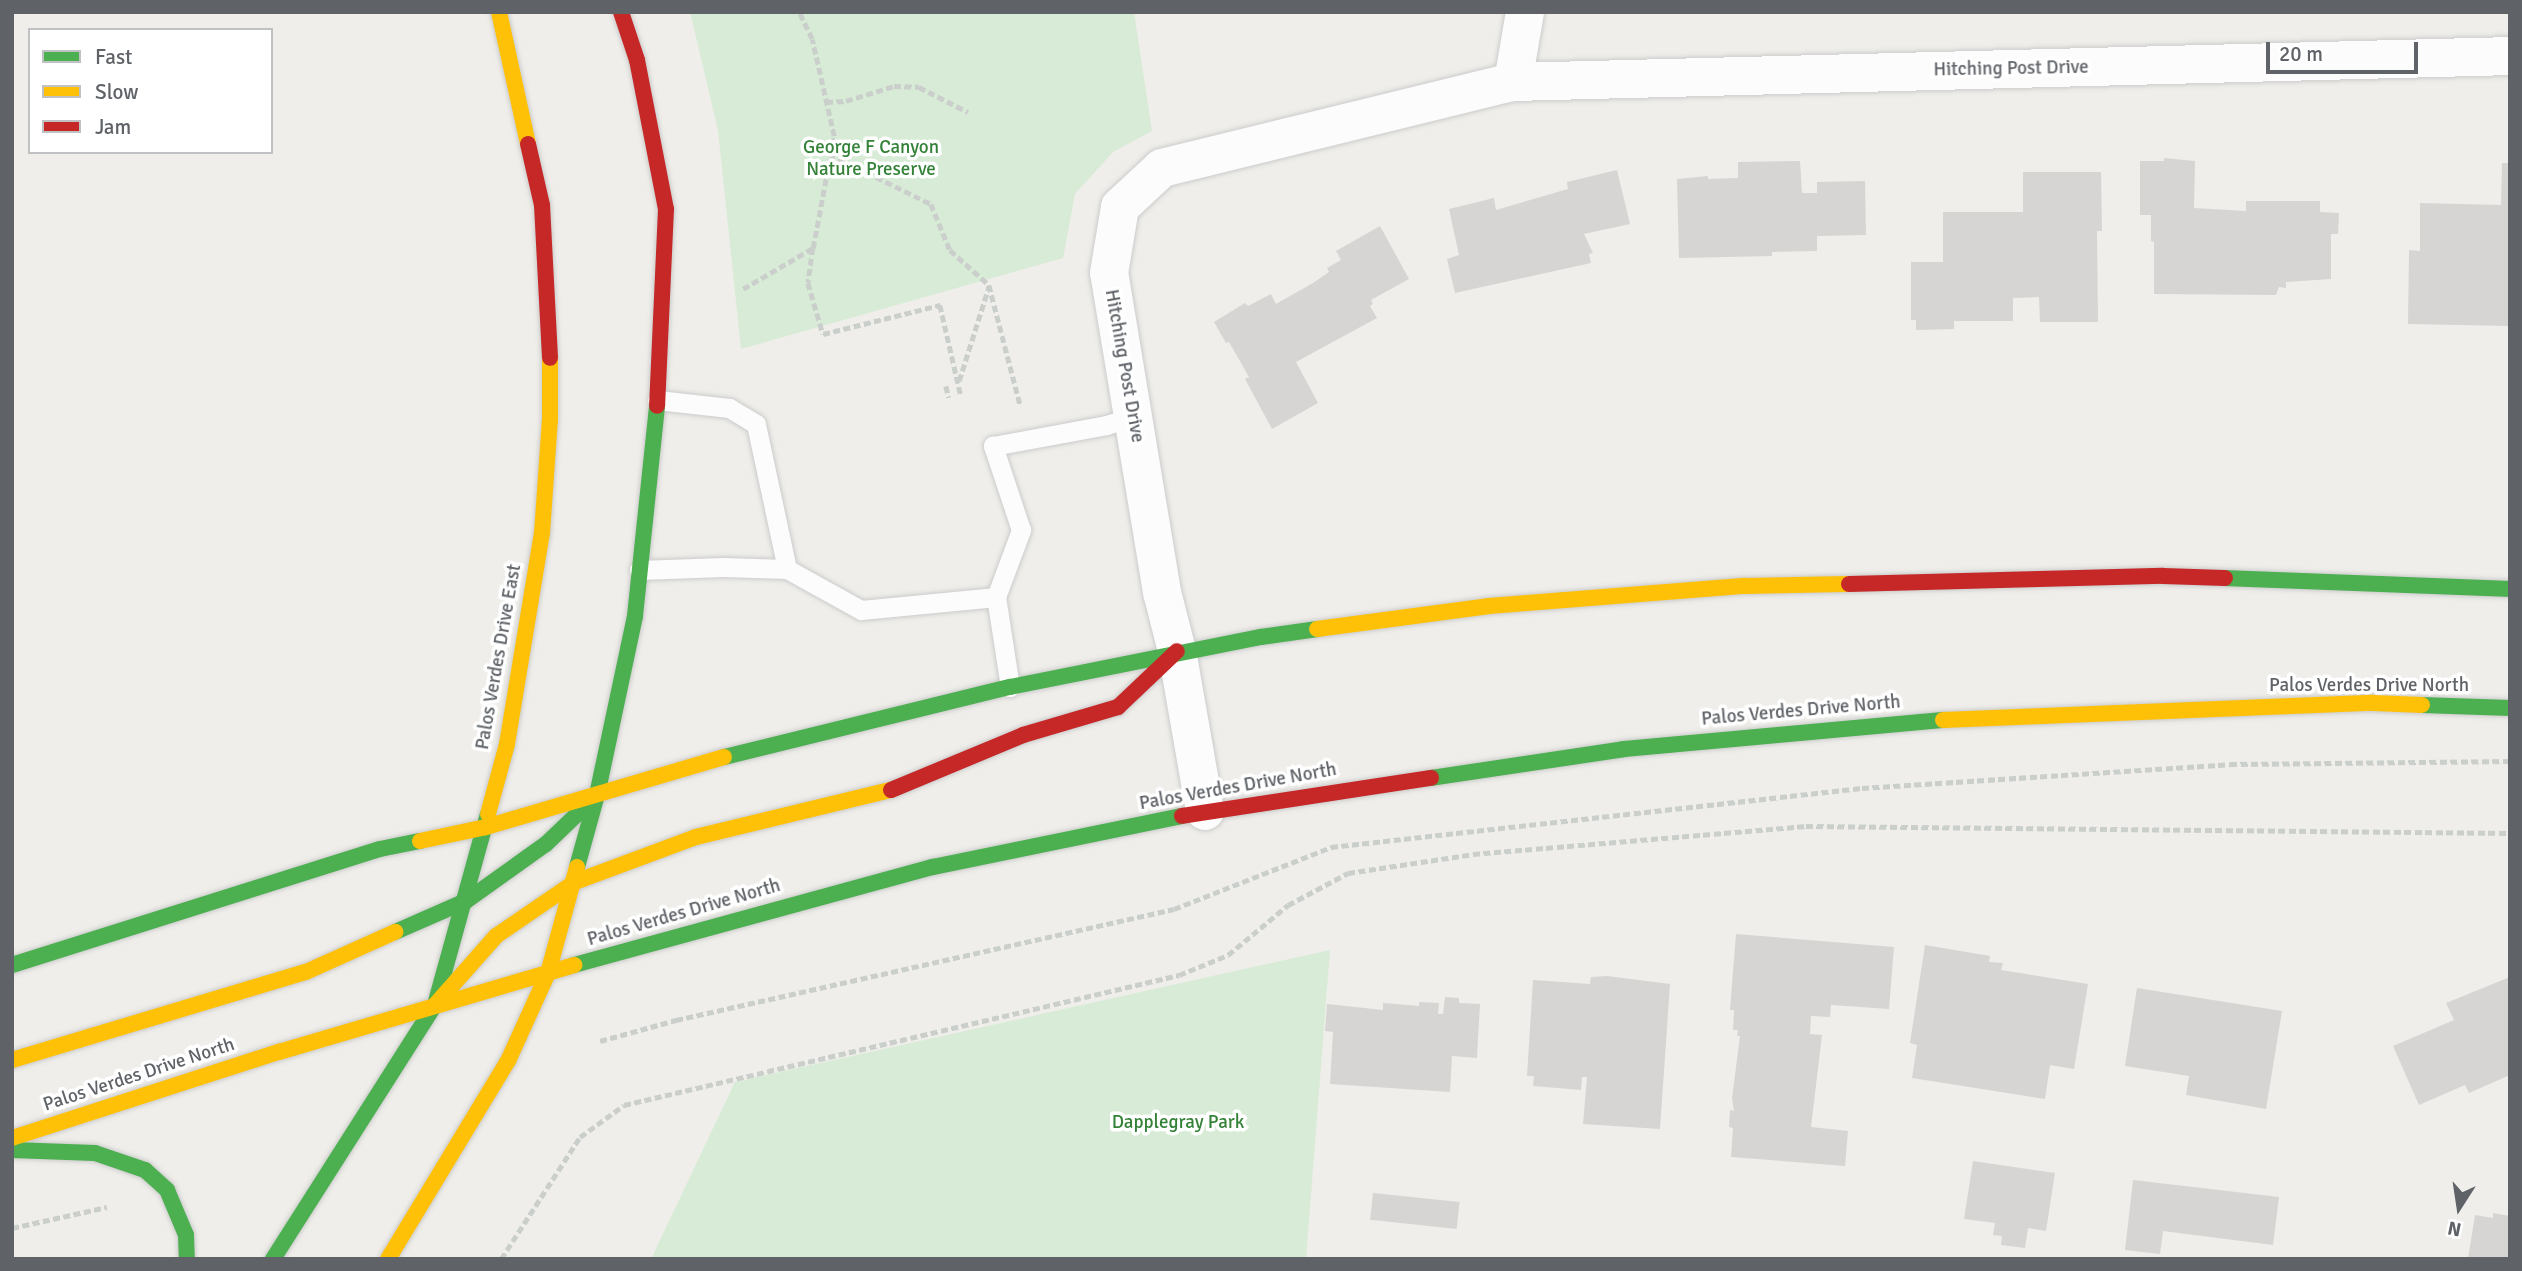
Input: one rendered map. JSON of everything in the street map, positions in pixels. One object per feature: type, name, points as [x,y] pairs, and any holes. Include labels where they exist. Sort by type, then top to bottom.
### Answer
[{"type":"main road","name":"Palos Verdes Drive East","points":[[272,1259],[435,1005],[466,901],[507,744],[542,533],[550,420],[550,312],[542,205],[499,12]]},
{"type":"main road","points":[[388,1259],[508,1061],[548,973],[575,882],[619,702],[635,616],[657,400],[666,209],[637,60],[621,12]]},
{"type":"main road","points":[[12,965],[380,849],[486,827],[730,755],[1010,687],[1177,651],[1489,606],[1745,586],[2163,576],[2510,589]]},
{"type":"main road","points":[[435,1005],[496,936],[575,882],[696,838],[901,788],[1023,735],[1118,707],[1177,651]]},
{"type":"main road","name":"Palos Verdes Drive North","points":[[12,1138],[435,1005],[675,935],[933,867],[1205,811],[1624,749],[1908,722],[2373,703],[2510,708]]},
{"type":"main road","points":[[12,1060],[306,972],[466,901],[546,844],[597,795]]},
{"type":"main road","points":[[12,1150],[95,1153],[145,1170],[167,1190],[186,1235],[187,1259]]},
{"type":"street","points":[[1513,82],[1525,12]]},
{"type":"street","name":"Hitching Post Drive","points":[[1205,811],[1177,651],[1162,592],[1109,273],[1120,208],[1162,168],[1513,82],[2510,56]]},
{"type":"lane","points":[[657,400],[729,408],[756,424],[787,569]]},
{"type":"lane","points":[[1010,687],[996,597],[1021,530],[993,446],[1133,417]]},
{"type":"lane","points":[[639,570],[723,567],[787,569],[861,610],[996,597]]},
{"type":"path","points":[[799,12],[812,39],[834,136],[808,283],[823,334],[940,305],[961,396]]},
{"type":"path","points":[[826,102],[846,101],[894,86],[919,87],[968,112]]},
{"type":"path","points":[[829,154],[931,204],[950,250],[989,285],[1030,440]]},
{"type":"path","points":[[743,289],[813,248]]},
{"type":"path","points":[[958,384],[989,285]]},
{"type":"path","points":[[946,386],[949,398]]},
{"type":"path","points":[[600,1041],[676,1020],[1174,909],[1331,847],[1862,788],[2230,764],[2510,761]]},
{"type":"path","points":[[501,1259],[580,1137],[624,1105],[1179,975],[1228,955],[1288,905],[1348,873],[1474,855],[1806,825],[2510,833]]},
{"type":"path","points":[[12,1228],[121,1205]]},
{"type":"green space","name":"George F Canyon Nature Preserve","points":[[690,12],[1134,12],[1152,131],[1113,152],[1075,194],[1063,258],[741,349],[718,130]]},
{"type":"green space","name":"Dapplegray Park","points":[[1330,950],[1306,1259],[651,1259],[735,1082]]},
{"type":"building","points":[[2164,158],[2195,161],[2194,208],[2246,211],[2246,201],[2320,201],[2320,212],[2339,213],[2338,234],[2331,234],[2331,279],[2286,282],[2286,288],[2279,287],[2276,295],[2154,294],[2151,215],[2140,215],[2140,161],[2164,161]]},
{"type":"building","points":[[1800,161],[1802,193],[1817,193],[1817,182],[1865,181],[1866,235],[1817,236],[1817,251],[1772,252],[1772,256],[1679,258],[1677,179],[1708,176],[1708,179],[1738,178],[1738,162]]},
{"type":"building","points":[[2502,163],[2510,163],[2510,326],[2408,324],[2409,250],[2420,251],[2420,203],[2501,205]]},
{"type":"building","points":[[1617,170],[1630,224],[1584,234],[1593,253],[1589,254],[1591,263],[1455,293],[1447,259],[1459,255],[1449,209],[1494,198],[1496,210],[1568,189],[1567,182]]},
{"type":"building","points":[[2023,172],[2101,172],[2102,231],[2097,231],[2098,322],[2040,322],[2039,297],[2013,298],[2013,321],[1954,321],[1954,329],[1916,330],[1916,320],[1911,320],[1911,262],[1943,262],[1943,212],[2023,212]]},
{"type":"building","points":[[1380,226],[1409,279],[1371,300],[1373,304],[1370,306],[1377,318],[1296,362],[1318,403],[1272,429],[1245,379],[1249,377],[1214,322],[1245,303],[1248,306],[1271,294],[1276,304],[1313,283],[1329,272],[1327,268],[1341,260],[1336,251]]},
{"type":"building","points":[[1736,934],[1894,947],[1889,1009],[1831,1005],[1830,1017],[1811,1016],[1810,1034],[1822,1035],[1811,1127],[1848,1131],[1845,1166],[1731,1157],[1733,1128],[1729,1127],[1730,1110],[1734,1111],[1732,1098],[1740,1036],[1737,1036],[1738,1030],[1733,1030],[1734,1010],[1730,1010]]},
{"type":"building","points":[[1925,945],[1990,956],[1989,962],[2003,963],[2001,970],[2088,984],[2074,1069],[2050,1065],[2045,1099],[1912,1078],[1917,1045],[1910,1043]]},
{"type":"building","points":[[1607,976],[1670,984],[1660,1129],[1583,1124],[1587,1077],[1582,1077],[1581,1090],[1533,1086],[1534,1076],[1527,1076],[1533,980],[1590,984],[1591,977]]},
{"type":"building","points":[[2510,977],[2510,1075],[2469,1093],[2465,1085],[2419,1105],[2393,1046],[2454,1020],[2446,1003]]},
{"type":"building","points":[[2137,988],[2282,1011],[2266,1109],[2186,1095],[2189,1076],[2125,1066]]},
{"type":"building","points":[[1445,997],[1459,998],[1459,1003],[1480,1004],[1477,1058],[1452,1056],[1450,1092],[1330,1084],[1333,1032],[1325,1031],[1327,1004],[1383,1010],[1383,1003],[1419,1006],[1419,1002],[1439,1003],[1438,1014],[1443,1014]]},
{"type":"building","points":[[1973,1161],[2055,1173],[2046,1231],[2028,1228],[2025,1248],[2001,1245],[2002,1236],[1993,1235],[1995,1223],[1964,1219]]},
{"type":"building","points":[[2133,1180],[2279,1197],[2273,1245],[2163,1231],[2160,1254],[2125,1250]]},
{"type":"building","points":[[1373,1193],[1460,1202],[1457,1229],[1370,1220]]},
{"type":"building","points":[[2493,1213],[2510,1216],[2510,1259],[2468,1259],[2475,1215],[2493,1218]]},
{"type":"traffic: fast","points":[[577,867],[597,795],[635,616],[657,406]]},
{"type":"traffic: fast","points":[[2225,578],[2510,589]]},
{"type":"traffic: fast","points":[[724,757],[1010,687],[1261,637],[1317,629]]},
{"type":"traffic: fast","points":[[2422,705],[2510,708]]},
{"type":"traffic: fast","points":[[1431,778],[1624,749],[1943,720]]},
{"type":"traffic: fast","points":[[395,932],[466,901],[546,844],[593,799]]},
{"type":"traffic: fast","points":[[273,1259],[435,1005],[488,814]]},
{"type":"traffic: fast","points":[[574,965],[933,867],[1182,816]]},
{"type":"traffic: fast","points":[[12,965],[380,849],[420,841]]},
{"type":"traffic: fast","points":[[12,1150],[95,1153],[145,1170],[167,1190],[186,1235],[187,1259]]},
{"type":"traffic: slow","points":[[499,12],[528,144]]},
{"type":"traffic: slow","points":[[488,814],[507,744],[542,533],[550,420],[550,358]]},
{"type":"traffic: slow","points":[[1317,629],[1489,606],[1745,586],[1849,584]]},
{"type":"traffic: slow","points":[[1943,720],[2373,703],[2422,705]]},
{"type":"traffic: slow","points":[[420,841],[486,827],[724,757]]},
{"type":"traffic: slow","points":[[435,1005],[496,936],[575,882],[696,837],[891,790]]},
{"type":"traffic: slow","points":[[388,1259],[508,1061],[548,973],[577,867]]},
{"type":"traffic: slow","points":[[12,1060],[306,972],[395,932]]},
{"type":"traffic: slow","points":[[12,1138],[279,1052],[574,965]]},
{"type":"traffic: jam","points":[[621,12],[637,60],[666,209],[657,406]]},
{"type":"traffic: jam","points":[[528,144],[542,205],[550,358]]},
{"type":"traffic: jam","points":[[1849,584],[2163,576],[2225,578]]},
{"type":"traffic: jam","points":[[891,790],[1023,735],[1118,707],[1177,651]]},
{"type":"traffic: jam","points":[[1182,816],[1431,778]]}]
